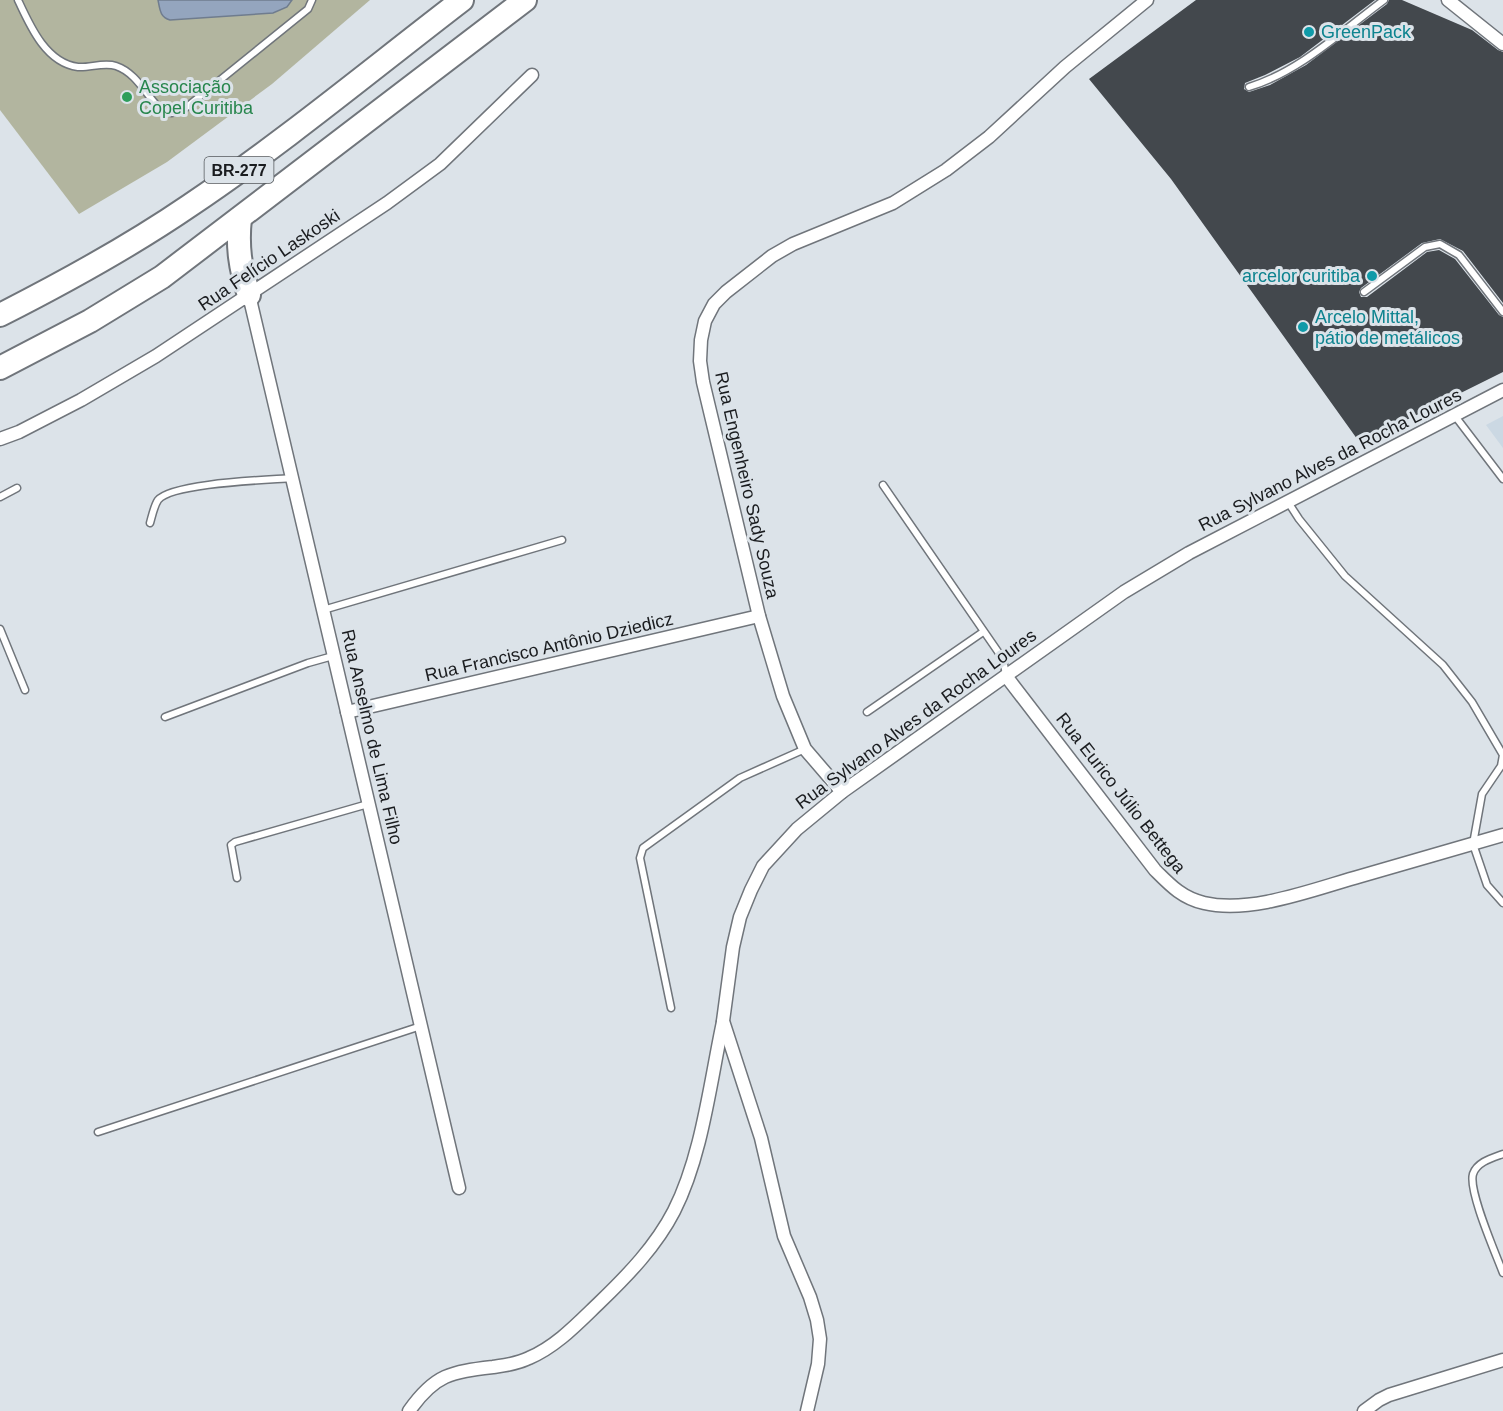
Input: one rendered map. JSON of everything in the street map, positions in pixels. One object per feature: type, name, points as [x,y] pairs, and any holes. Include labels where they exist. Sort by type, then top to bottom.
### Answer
[{"type":"highway","name":"BR-277","points":[[0,315],[71,279],[190,206],[462,0]]},
{"type":"highway","name":"BR-277","points":[[0,368],[52,342],[162,277],[525,0]]},
{"type":"highway","points":[[386,106],[498,32],[539,0]]},
{"type":"highway","points":[[240,218],[238,255],[249,295]]},
{"type":"street","name":"Rua Engenheiro Sady Souza","points":[[842,792],[806,749],[783,696],[759,616],[702,371],[701,339],[705,321],[714,304],[772,256],[793,244],[893,203],[961,159],[989,137],[1065,67],[1148,0]]},
{"type":"street","points":[[1448,0],[1503,44]]},
{"type":"street","name":"Rua Felício Laskoski","points":[[0,439],[48,418],[186,338],[387,203],[460,146],[532,75]]},
{"type":"street","name":"Rua Anselmo de Lima Filho","points":[[249,295],[459,1188]]},
{"type":"street","name":"Rua Sylvano Alves da Rocha Loures","points":[[807,1411],[818,1364],[820,1339],[817,1320],[810,1297],[784,1236],[761,1138],[723,1021],[733,947],[740,917],[763,866],[797,829],[842,792],[1146,578],[1189,553],[1503,390]]},
{"type":"street","name":"Rua Francisco Antônio Dziedicz","points":[[347,712],[759,616]]},
{"type":"street","name":"Rua Eurico Júlio Bettega","points":[[1006,676],[1155,870],[1171,887],[1185,897],[1222,906],[1266,902],[1503,835]]},
{"type":"street","points":[[409,1411],[435,1382],[448,1375],[514,1364],[544,1350],[570,1332],[647,1252],[673,1213],[690,1172],[698,1146],[723,1021]]},
{"type":"street","points":[[1364,1411],[1389,1395],[1503,1360]]},
{"type":"lane","points":[[18,0],[35,33],[53,56],[67,64],[79,67],[114,65],[137,80],[162,111],[172,113],[183,110],[308,9],[312,0]]},
{"type":"lane","points":[[1249,87],[1270,81],[1292,69],[1384,0]]},
{"type":"lane","points":[[1364,292],[1425,247],[1440,244],[1459,255],[1503,312]]},
{"type":"lane","points":[[1455,416],[1503,479]]},
{"type":"lane","points":[[150,523],[158,500],[169,493],[198,486],[292,478]]},
{"type":"lane","points":[[883,485],[1003,659],[1006,676]]},
{"type":"lane","points":[[0,498],[17,488]]},
{"type":"lane","points":[[1288,502],[1345,576],[1443,665],[1472,702],[1503,755],[1501,766],[1482,794],[1473,844],[1487,885],[1503,903]]},
{"type":"lane","points":[[323,610],[562,540]]},
{"type":"lane","points":[[0,628],[26,690]]},
{"type":"lane","points":[[867,712],[983,632]]},
{"type":"lane","points":[[165,717],[308,663],[334,656]]},
{"type":"lane","points":[[671,1008],[640,858],[643,848],[740,778],[806,749]]},
{"type":"lane","points":[[237,878],[231,851],[231,846],[236,842],[369,804]]},
{"type":"lane","points":[[98,1132],[421,1026]]},
{"type":"lane","points":[[1503,1154],[1483,1162],[1473,1174],[1473,1189],[1503,1272]]},
{"type":"shaded area","points":[[1503,416],[1503,448],[1486,425]]},
{"type":"green space","name":"Associação Copel Curitiba","points":[[0,0],[370,0],[272,84],[167,162],[79,214],[0,110]]},
{"type":"water","points":[[158,0],[292,0],[287,7],[273,13],[170,20],[162,15]]},
{"type":"building","name":"arcelor curitiba","points":[[1196,0],[1375,0],[1300,57],[1245,83],[1244,89],[1249,92],[1270,85],[1306,65],[1387,4],[1389,0],[1402,0],[1472,30],[1503,52],[1503,303],[1463,251],[1440,239],[1422,243],[1361,288],[1359,292],[1361,297],[1367,297],[1427,252],[1439,250],[1455,259],[1499,315],[1503,317],[1503,372],[1360,443],[1171,179],[1089,79]]},
{"type":"place","name":"GreenPack","points":[[1309,32]]},
{"type":"place","name":"Associação Copel Curitiba","points":[[127,97]]},
{"type":"place","name":"arcelor curitiba","points":[[1372,276]]},
{"type":"place","name":"Arcelo Mittal, pátio de metálicos","points":[[1303,327]]}]
